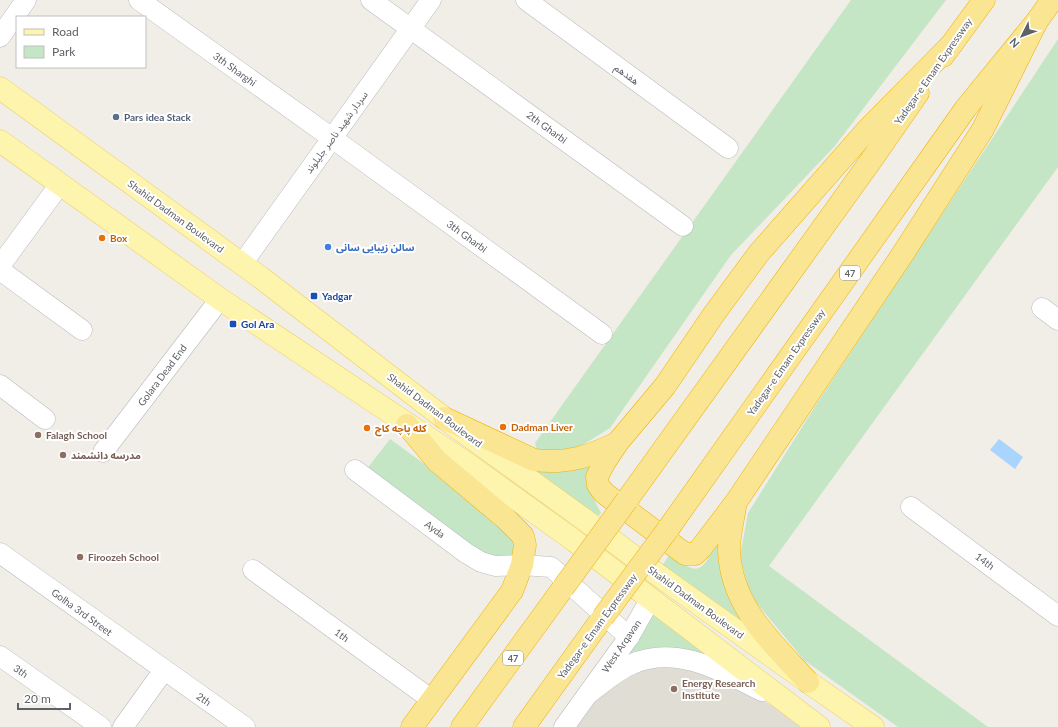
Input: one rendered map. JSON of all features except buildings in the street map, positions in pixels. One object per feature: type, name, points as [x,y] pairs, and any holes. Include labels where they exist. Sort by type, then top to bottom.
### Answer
[{"type":"highway","name":"Yadegar-e Emam Expressway","points":[[462,727],[870,162],[984,0]]},
{"type":"highway","name":"Yadegar-e Emam Expressway","points":[[524,727],[668,529],[966,108],[1037,21],[1052,0]]},
{"type":"highway","points":[[952,44],[867,130],[759,253],[664,386],[618,442],[604,463],[597,477],[598,485],[604,493],[685,554],[695,554],[701,548],[736,502],[904,252],[983,129],[1037,21]]},
{"type":"highway","points":[[444,418],[534,460],[570,460],[593,454],[618,442]]},
{"type":"highway","points":[[407,425],[437,461],[505,518],[523,536],[525,545],[522,565],[512,591],[412,727]]},
{"type":"highway","points":[[736,502],[730,532],[730,550],[732,571],[740,596],[752,619],[808,682]]},
{"type":"main road","name":"Shahid Dadman Boulevard","points":[[0,88],[242,264],[444,418],[664,580],[873,727]]},
{"type":"main road","points":[[0,140],[220,299],[466,463],[651,598],[819,727]]},
{"type":"street","points":[[0,37],[26,0]]},
{"type":"street","name":"3th Sharghi","points":[[139,0],[332,138]]},
{"type":"street","name":"2th Gharbi","points":[[371,0],[683,226]]},
{"type":"street","name":"سردار شهید ناصر جلیلوند","points":[[242,264],[431,0]]},
{"type":"street","name":"هفدهم","points":[[526,0],[728,148]]},
{"type":"street","name":"3th Gharbi","points":[[332,138],[602,334]]},
{"type":"street","points":[[0,266],[60,184]]},
{"type":"street","points":[[0,270],[82,330]]},
{"type":"street","name":"Golara Dead End","points":[[103,452],[220,299]]},
{"type":"street","points":[[1042,308],[1058,320]]},
{"type":"street","points":[[0,386],[45,419]]},
{"type":"street","name":"Ayda","points":[[355,470],[481,562],[495,566],[522,565],[551,567],[629,637]]},
{"type":"street","name":"14th","points":[[911,507],[1058,616]]},
{"type":"street","name":"Golha 3rd Street","points":[[0,553],[164,670]]},
{"type":"street","name":"1th","points":[[253,570],[432,700]]},
{"type":"street","name":"West Arqavan","points":[[564,727],[629,637],[651,598]]},
{"type":"street","name":"3th","points":[[0,656],[100,727]]},
{"type":"street","name":"West Arqavan","points":[[589,693],[632,664],[643,660],[668,657],[687,660],[719,670],[788,704]]},
{"type":"street","points":[[123,727],[164,670]]},
{"type":"street","name":"2th","points":[[164,670],[245,727]]},
{"type":"shaded area","name":"Energy Research Institute","points":[[665,661],[730,681],[781,711],[801,727],[573,727],[610,683]]},
{"type":"green space","points":[[851,0],[946,0],[834,147],[731,255],[610,428],[568,454],[538,454],[535,443]]},
{"type":"green space","points":[[1058,39],[1058,167],[769,566],[988,727],[898,727],[804,660],[750,595],[740,556],[748,513],[816,405]]},
{"type":"green space","points":[[390,439],[459,489],[516,542],[511,559],[487,557],[366,470]]},
{"type":"green space","points":[[592,462],[589,490],[601,513],[596,518],[532,472]]},
{"type":"green space","points":[[718,541],[757,635],[662,566],[670,554],[680,562],[694,569],[699,568],[708,559]]},
{"type":"green space","points":[[653,612],[731,670],[707,658],[615,670]]},
{"type":"water","points":[[999,439],[1023,457],[1015,469],[990,450]]},
{"type":"place","name":"Pars idea Stack","points":[[116,117]]},
{"type":"place","name":"Box","points":[[102,238]]},
{"type":"place","name":"سالن زیبایی سانی","points":[[328,247]]},
{"type":"place","name":"Yadgar","points":[[314,296]]},
{"type":"place","name":"Gol Ara","points":[[233,324]]},
{"type":"place","name":"Dadman Liver","points":[[503,427]]},
{"type":"place","name":"کله پاچه کاج","points":[[367,428]]},
{"type":"place","name":"Falagh School","points":[[38,435]]},
{"type":"place","name":"مدرسه دانشمند","points":[[63,455]]},
{"type":"place","name":"Firoozeh School","points":[[80,557]]},
{"type":"place","name":"Energy Research Institute","points":[[674,689]]}]
